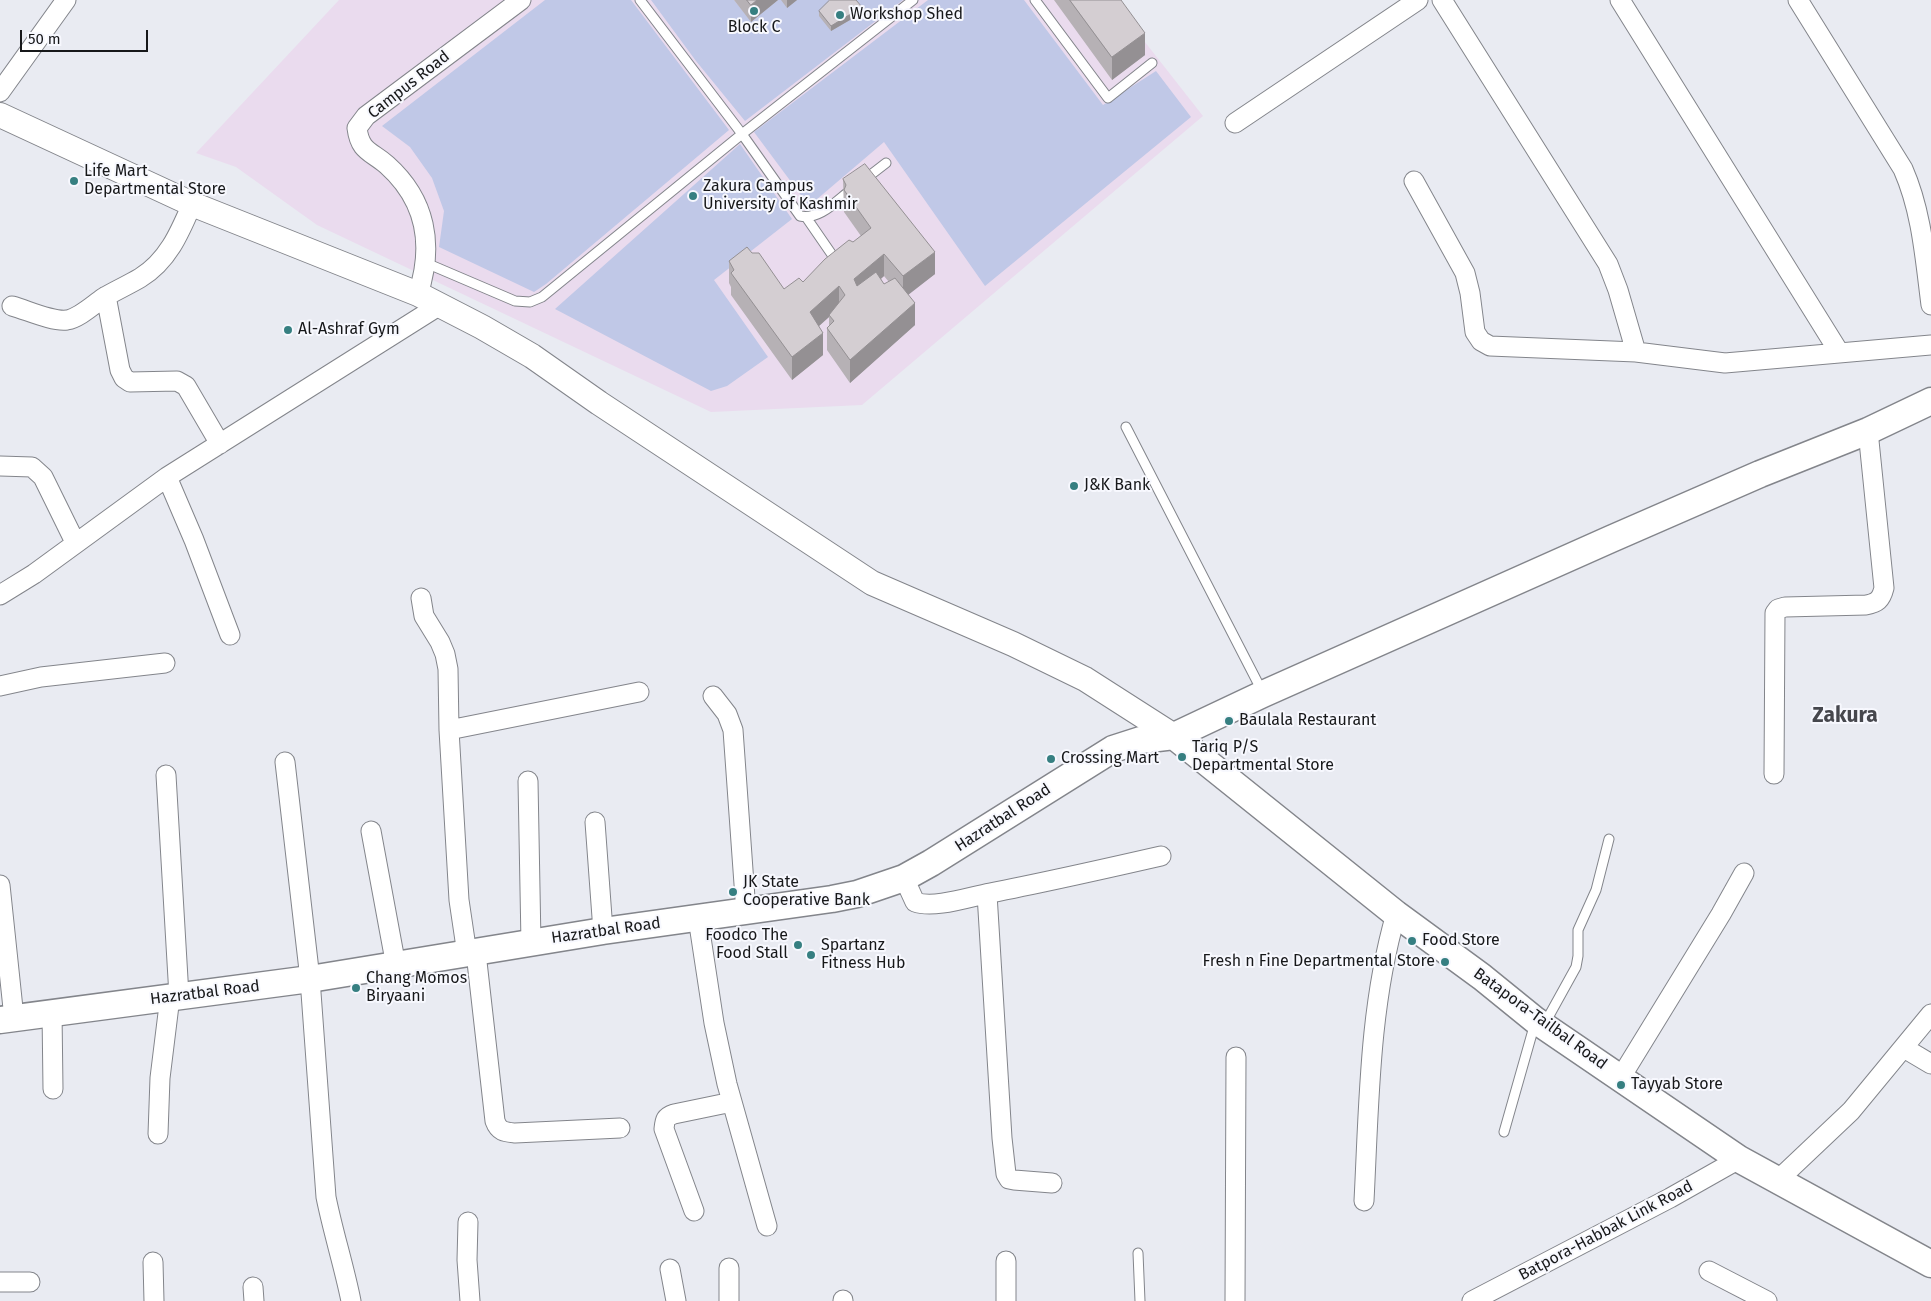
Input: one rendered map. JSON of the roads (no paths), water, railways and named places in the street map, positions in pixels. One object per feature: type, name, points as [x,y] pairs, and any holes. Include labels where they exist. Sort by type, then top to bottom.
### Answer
[{"type":"main road","name":"Hazratbal Road","points":[[7,1019],[310,979],[472,954],[603,931],[746,912],[857,894],[904,878],[955,849],[1113,749],[1140,740],[1174,736],[1263,694],[1760,474],[1926,406]]},
{"type":"main road","name":"Batapora-Tailbal Road","points":[[1174,736],[1396,914],[1482,977],[1539,1023],[1740,1159],[1931,1264]]},
{"type":"street","points":[[0,92],[66,0]]},
{"type":"street","name":"Campus Road","points":[[418,294],[426,263],[425,230],[414,199],[395,172],[368,152],[358,141],[356,128],[366,116],[521,0]]},
{"type":"street","points":[[1235,122],[1418,0]]},
{"type":"street","points":[[1442,0],[1608,264],[1618,290],[1636,352]]},
{"type":"street","points":[[1620,0],[1839,352]]},
{"type":"street","points":[[1798,0],[1903,169],[1912,191],[1920,224],[1931,305]]},
{"type":"street","points":[[0,115],[192,204],[418,294],[532,356],[599,403],[872,583],[1013,644],[1085,679],[1174,736]]},
{"type":"street","points":[[1414,181],[1464,273],[1470,293],[1475,332],[1481,341],[1490,346],[1636,352],[1725,363],[1931,345]]},
{"type":"street","points":[[12,306],[60,320],[69,320],[106,296],[141,278],[157,265],[174,244],[192,204]]},
{"type":"street","points":[[106,296],[120,370],[124,378],[130,382],[177,381],[186,386],[220,444]]},
{"type":"street","points":[[0,595],[34,574],[75,542],[166,477],[440,306]]},
{"type":"street","points":[[1774,774],[1774,613],[1778,609],[1785,607],[1866,605],[1876,603],[1882,597],[1884,588],[1868,431]]},
{"type":"street","points":[[0,466],[32,467],[43,477],[75,542]]},
{"type":"street","points":[[166,477],[194,540],[230,635]]},
{"type":"street","points":[[421,598],[424,616],[445,654],[448,669],[449,730],[459,900],[472,954],[495,1121],[498,1129],[503,1132],[515,1133],[620,1128]]},
{"type":"street","points":[[0,686],[41,677],[165,663]]},
{"type":"street","points":[[449,730],[639,692]]},
{"type":"street","points":[[713,696],[727,714],[733,730],[746,912]]},
{"type":"street","points":[[285,762],[310,979],[326,1197],[332,1230],[345,1270],[351,1301]]},
{"type":"street","points":[[158,1134],[160,1078],[174,996],[166,774]]},
{"type":"street","points":[[528,781],[531,943]]},
{"type":"street","points":[[595,822],[603,931]]},
{"type":"street","points":[[371,831],[396,966]]},
{"type":"street","points":[[904,878],[915,902],[923,905],[956,901],[1070,878],[1161,856]]},
{"type":"street","points":[[1621,1077],[1722,914],[1744,873]]},
{"type":"street","points":[[0,885],[7,1019]]},
{"type":"street","points":[[987,894],[1002,1138],[1006,1174],[1014,1180],[1052,1183]]},
{"type":"street","points":[[1364,1201],[1374,1021],[1383,964],[1396,914]]},
{"type":"street","points":[[698,918],[714,1023],[732,1102],[767,1226]]},
{"type":"street","points":[[52,1012],[53,1089]]},
{"type":"street","points":[[1777,1181],[1845,1118],[1931,1014]]},
{"type":"street","points":[[1904,1048],[1931,1064]]},
{"type":"street","points":[[1235,1301],[1236,1057]]},
{"type":"street","points":[[694,1211],[664,1128],[665,1120],[668,1116],[674,1114],[732,1102]]},
{"type":"street","name":"Batpora-Habbak Link Road","points":[[1472,1301],[1740,1159]]},
{"type":"street","points":[[468,1222],[470,1301]]},
{"type":"street","points":[[1006,1260],[1006,1301]]},
{"type":"street","points":[[153,1262],[154,1301]]},
{"type":"street","points":[[729,1268],[729,1301]]},
{"type":"street","points":[[670,1269],[676,1301]]},
{"type":"street","points":[[1709,1271],[1767,1301]]},
{"type":"street","points":[[0,1282],[30,1282]]},
{"type":"lane","points":[[640,0],[742,134],[800,216],[818,215],[886,163]]},
{"type":"lane","points":[[426,263],[514,301],[530,302],[542,297],[742,134],[913,0]]},
{"type":"lane","points":[[1035,0],[1108,98],[1152,63]]},
{"type":"lane","points":[[806,217],[837,262]]},
{"type":"lane","points":[[1126,427],[1263,694]]},
{"type":"lane","points":[[1504,1132],[1539,1023],[1576,967],[1578,930],[1596,890],[1609,839]]},
{"type":"lane","points":[[1138,1253],[1140,1301]]},
{"type":"place","name":"Block C","points":[[754,11]]},
{"type":"place","name":"Workshop Shed","points":[[840,15]]},
{"type":"place","name":"Life Mart Departmental Store","points":[[74,181]]},
{"type":"place","name":"Zakura Campus University of Kashmir","points":[[693,196]]},
{"type":"place","name":"Al-Ashraf Gym","points":[[288,330]]},
{"type":"place","name":"J&K Bank","points":[[1074,486]]},
{"type":"place","name":"Baulala Restaurant","points":[[1229,721]]},
{"type":"place","name":"Tariq P/S Departmental Store","points":[[1182,757]]},
{"type":"place","name":"Crossing Mart","points":[[1051,759]]},
{"type":"place","name":"JK State Cooperative Bank","points":[[733,892]]},
{"type":"place","name":"Food Store","points":[[1412,941]]},
{"type":"place","name":"Foodco The Food Stall","points":[[798,945]]},
{"type":"place","name":"Spartanz Fitness Hub","points":[[811,955]]},
{"type":"place","name":"Fresh n Fine Departmental Store","points":[[1445,962]]},
{"type":"place","name":"Chang Momos Biryaani","points":[[356,988]]},
{"type":"place","name":"Tayyab Store","points":[[1621,1085]]},
{"type":"district","name":"Zakura","points":[[1845,716]]}]
